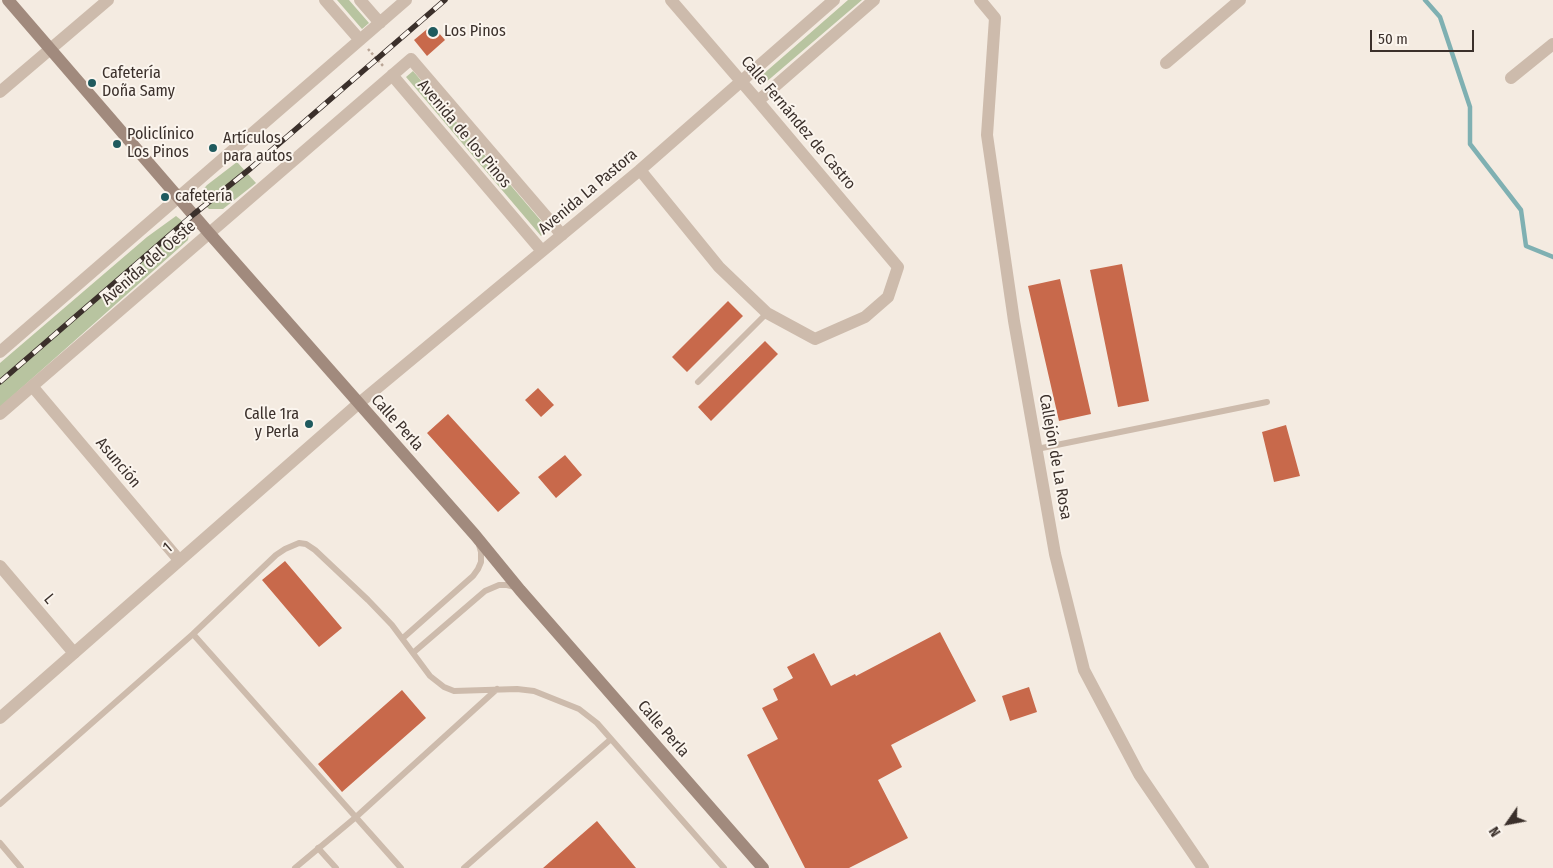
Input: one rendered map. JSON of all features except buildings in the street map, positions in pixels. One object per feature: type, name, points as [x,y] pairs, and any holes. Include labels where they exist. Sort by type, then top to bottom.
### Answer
[{"type":"main road","name":"Calle Perla","points":[[8,0],[358,404],[475,535],[520,590],[762,868]]},
{"type":"street","points":[[0,92],[108,0]]},
{"type":"street","points":[[325,0],[360,40]]},
{"type":"street","points":[[360,0],[380,23]]},
{"type":"street","name":"Avenida del Oeste","points":[[1,350],[406,0]]},
{"type":"street","name":"Calle Fernández de Castro","points":[[672,0],[898,267],[888,297],[864,317],[815,339],[767,313]]},
{"type":"street","name":"Avenida La Pastora","points":[[358,404],[640,170],[834,0]]},
{"type":"street","points":[[758,100],[874,0]]},
{"type":"street","name":"Callejón de La Rosa","points":[[980,0],[995,18],[987,135],[1014,321],[1055,554],[1084,670],[1139,774],[1203,868]]},
{"type":"street","points":[[1166,63],[1240,0]]},
{"type":"street","points":[[1511,78],[1553,44]]},
{"type":"street","name":"Avenida del Oeste","points":[[0,414],[411,59]]},
{"type":"street","name":"Avenida de los Pinos","points":[[411,59],[562,235]]},
{"type":"street","name":"Avenida de los Pinos","points":[[392,75],[542,251]]},
{"type":"street","points":[[640,170],[719,266],[767,313]]},
{"type":"street","name":"Asunción","points":[[32,386],[179,560]]},
{"type":"street","name":"1","points":[[0,718],[358,404]]},
{"type":"street","name":"L","points":[[0,566],[74,654]]},
{"type":"lane","points":[[698,382],[767,313]]},
{"type":"lane","points":[[1037,449],[1267,402]]},
{"type":"lane","points":[[403,638],[460,588],[478,569],[481,562],[481,552],[475,535]]},
{"type":"lane","points":[[0,804],[193,634],[276,555],[286,548],[299,543],[306,544],[315,550],[374,607],[403,638],[430,676],[444,687],[454,691],[497,689],[534,691],[564,702],[597,722],[724,868]]},
{"type":"lane","points":[[414,652],[485,590],[499,585],[513,586],[520,590]]},
{"type":"lane","points":[[193,634],[401,868]]},
{"type":"lane","points":[[295,868],[356,817],[497,689]]},
{"type":"lane","points":[[464,868],[611,739]]},
{"type":"lane","points":[[0,843],[21,868]]},
{"type":"lane","points":[[318,848],[336,868]]},
{"type":"path","points":[[360,40],[392,75]]},
{"type":"green space","points":[[337,0],[349,0],[369,23],[362,29]]},
{"type":"green space","points":[[848,0],[862,0],[765,83],[761,76]]},
{"type":"green space","points":[[413,71],[548,229],[541,236],[406,77]]},
{"type":"green space","points":[[237,162],[256,183],[223,209],[209,209],[201,201],[199,194],[207,185]]},
{"type":"green space","points":[[176,216],[181,220],[189,233],[188,240],[0,407],[0,363],[147,237]]},
{"type":"waterway","points":[[1425,0],[1440,17],[1470,107],[1470,144],[1521,210],[1526,246],[1553,257]]},
{"type":"railway","points":[[0,382],[445,0]]},
{"type":"place","name":"Los Pinos","points":[[433,32]]},
{"type":"place","name":"Cafetería Doña Samy","points":[[92,83]]},
{"type":"place","name":"Policlínico Los Pinos","points":[[117,144]]},
{"type":"place","name":"Artículos para autos","points":[[213,148]]},
{"type":"place","name":"cafetería","points":[[165,197]]},
{"type":"place","name":"Calle 1ra y Perla","points":[[309,424]]}]
